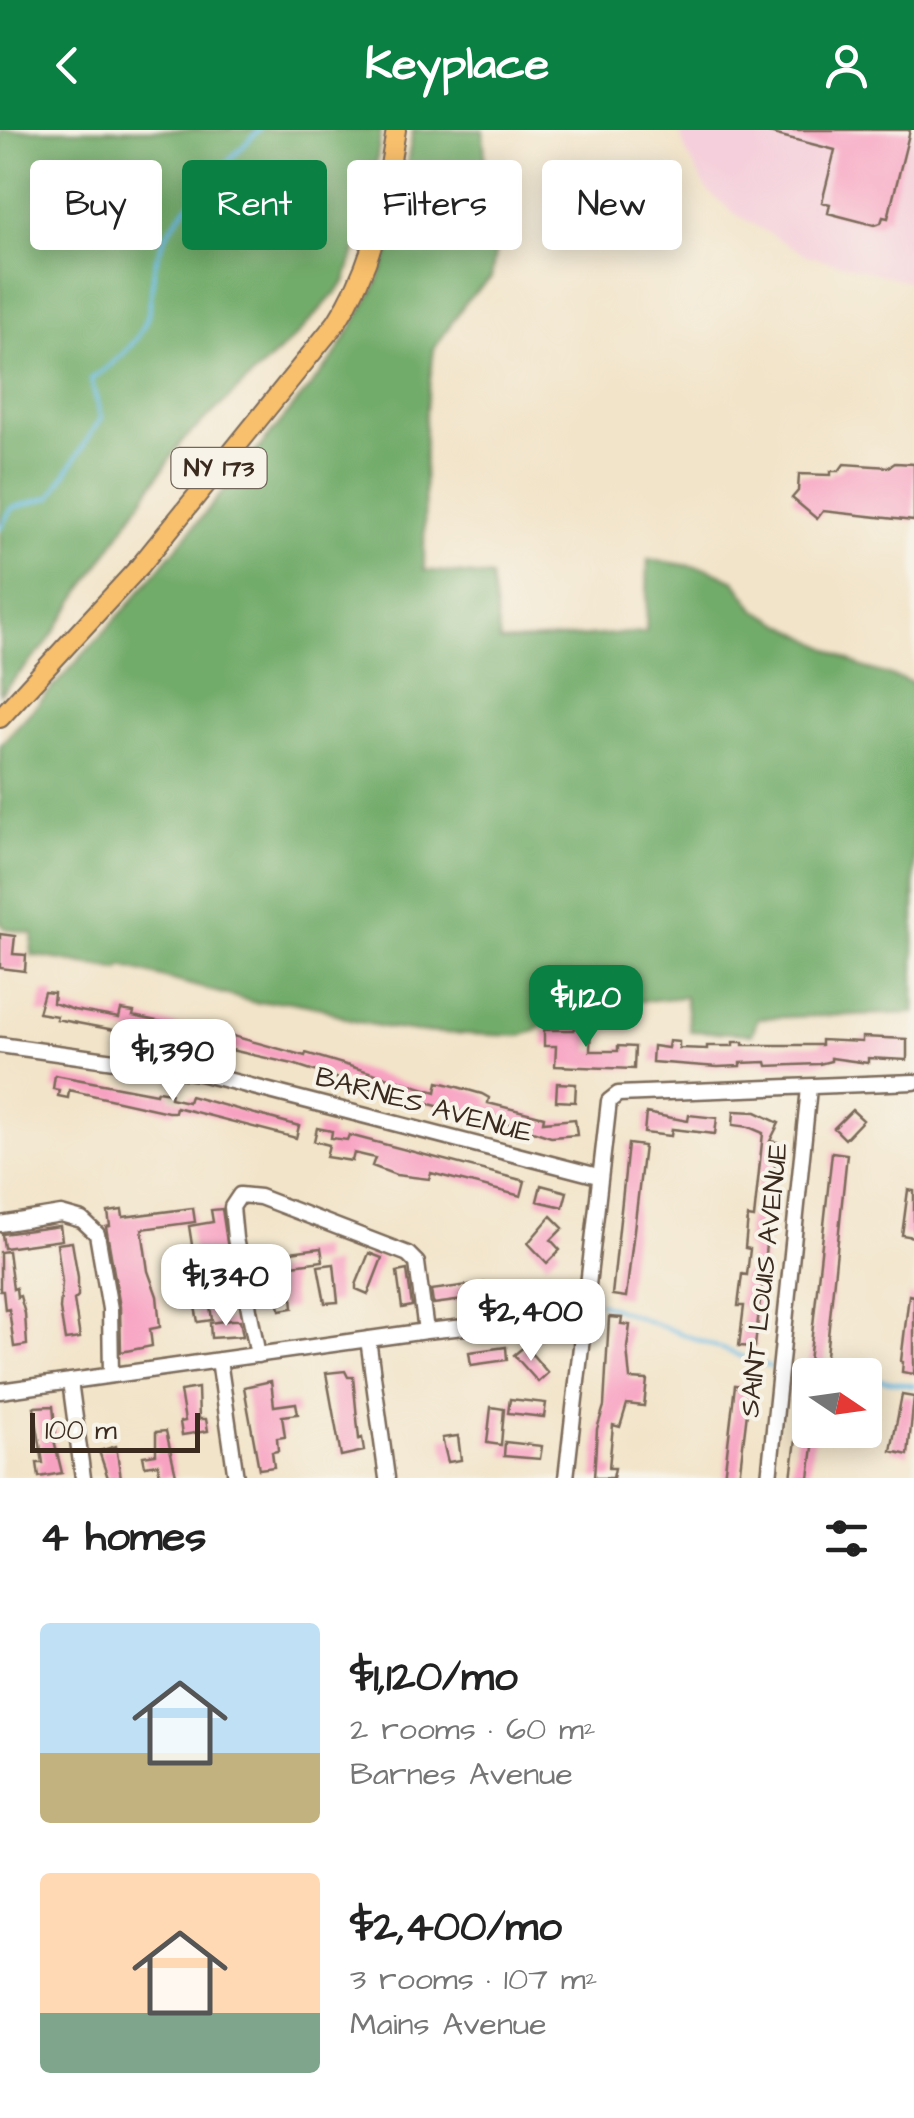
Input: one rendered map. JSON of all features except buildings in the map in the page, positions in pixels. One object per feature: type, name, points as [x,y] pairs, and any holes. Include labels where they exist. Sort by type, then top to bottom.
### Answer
[{"type":"main road","name":"NY 173","points":[[0,718],[140,566],[336,323],[352,299],[380,228],[396,130]]},
{"type":"street","name":"BARNES AVENUE","points":[[0,1045],[200,1073],[598,1176]]},
{"type":"street","points":[[566,1478],[609,1101],[618,1094],[914,1082]]},
{"type":"street","name":"SAINT LOUIS AVENUE","points":[[768,1478],[808,1088]]},
{"type":"street","points":[[258,1355],[235,1238],[232,1207],[240,1196],[260,1197],[408,1254],[417,1263],[426,1331]]},
{"type":"street","points":[[0,1224],[61,1214],[82,1220],[97,1234],[110,1309],[111,1375]]},
{"type":"street","points":[[0,1390],[426,1331],[583,1315]]},
{"type":"street","points":[[368,1339],[387,1478]]},
{"type":"street","points":[[219,1360],[236,1478]]},
{"type":"street","points":[[70,1381],[83,1478]]},
{"type":"shaded area","points":[[679,130],[914,130],[914,283],[806,255],[733,212],[707,190]]},
{"type":"green space","points":[[0,130],[381,130],[377,160],[347,160],[347,250],[356,250],[345,282],[299,333],[181,442],[44,647],[0,694]]},
{"type":"green space","points":[[413,130],[483,130],[485,160],[408,160]]},
{"type":"green space","points":[[390,250],[496,250],[491,278],[467,300],[434,349],[425,418],[424,570],[491,577],[500,642],[646,632],[648,559],[709,569],[735,581],[755,609],[862,667],[914,683],[914,1013],[758,1018],[752,1034],[690,1031],[685,997],[567,1008],[535,1031],[519,1036],[417,1032],[350,1020],[319,1007],[285,1001],[256,1003],[122,966],[119,970],[31,955],[33,934],[4,928],[0,921],[0,745],[128,606],[333,359],[376,286]]},
{"type":"waterway","points":[[0,528],[12,508],[51,497],[101,418],[91,379],[127,350],[146,321],[159,250],[171,227],[259,130]]},
{"type":"waterway","points":[[600,1303],[770,1367]]},
{"type":"waterway","points":[[882,1380],[914,1386]]}]
